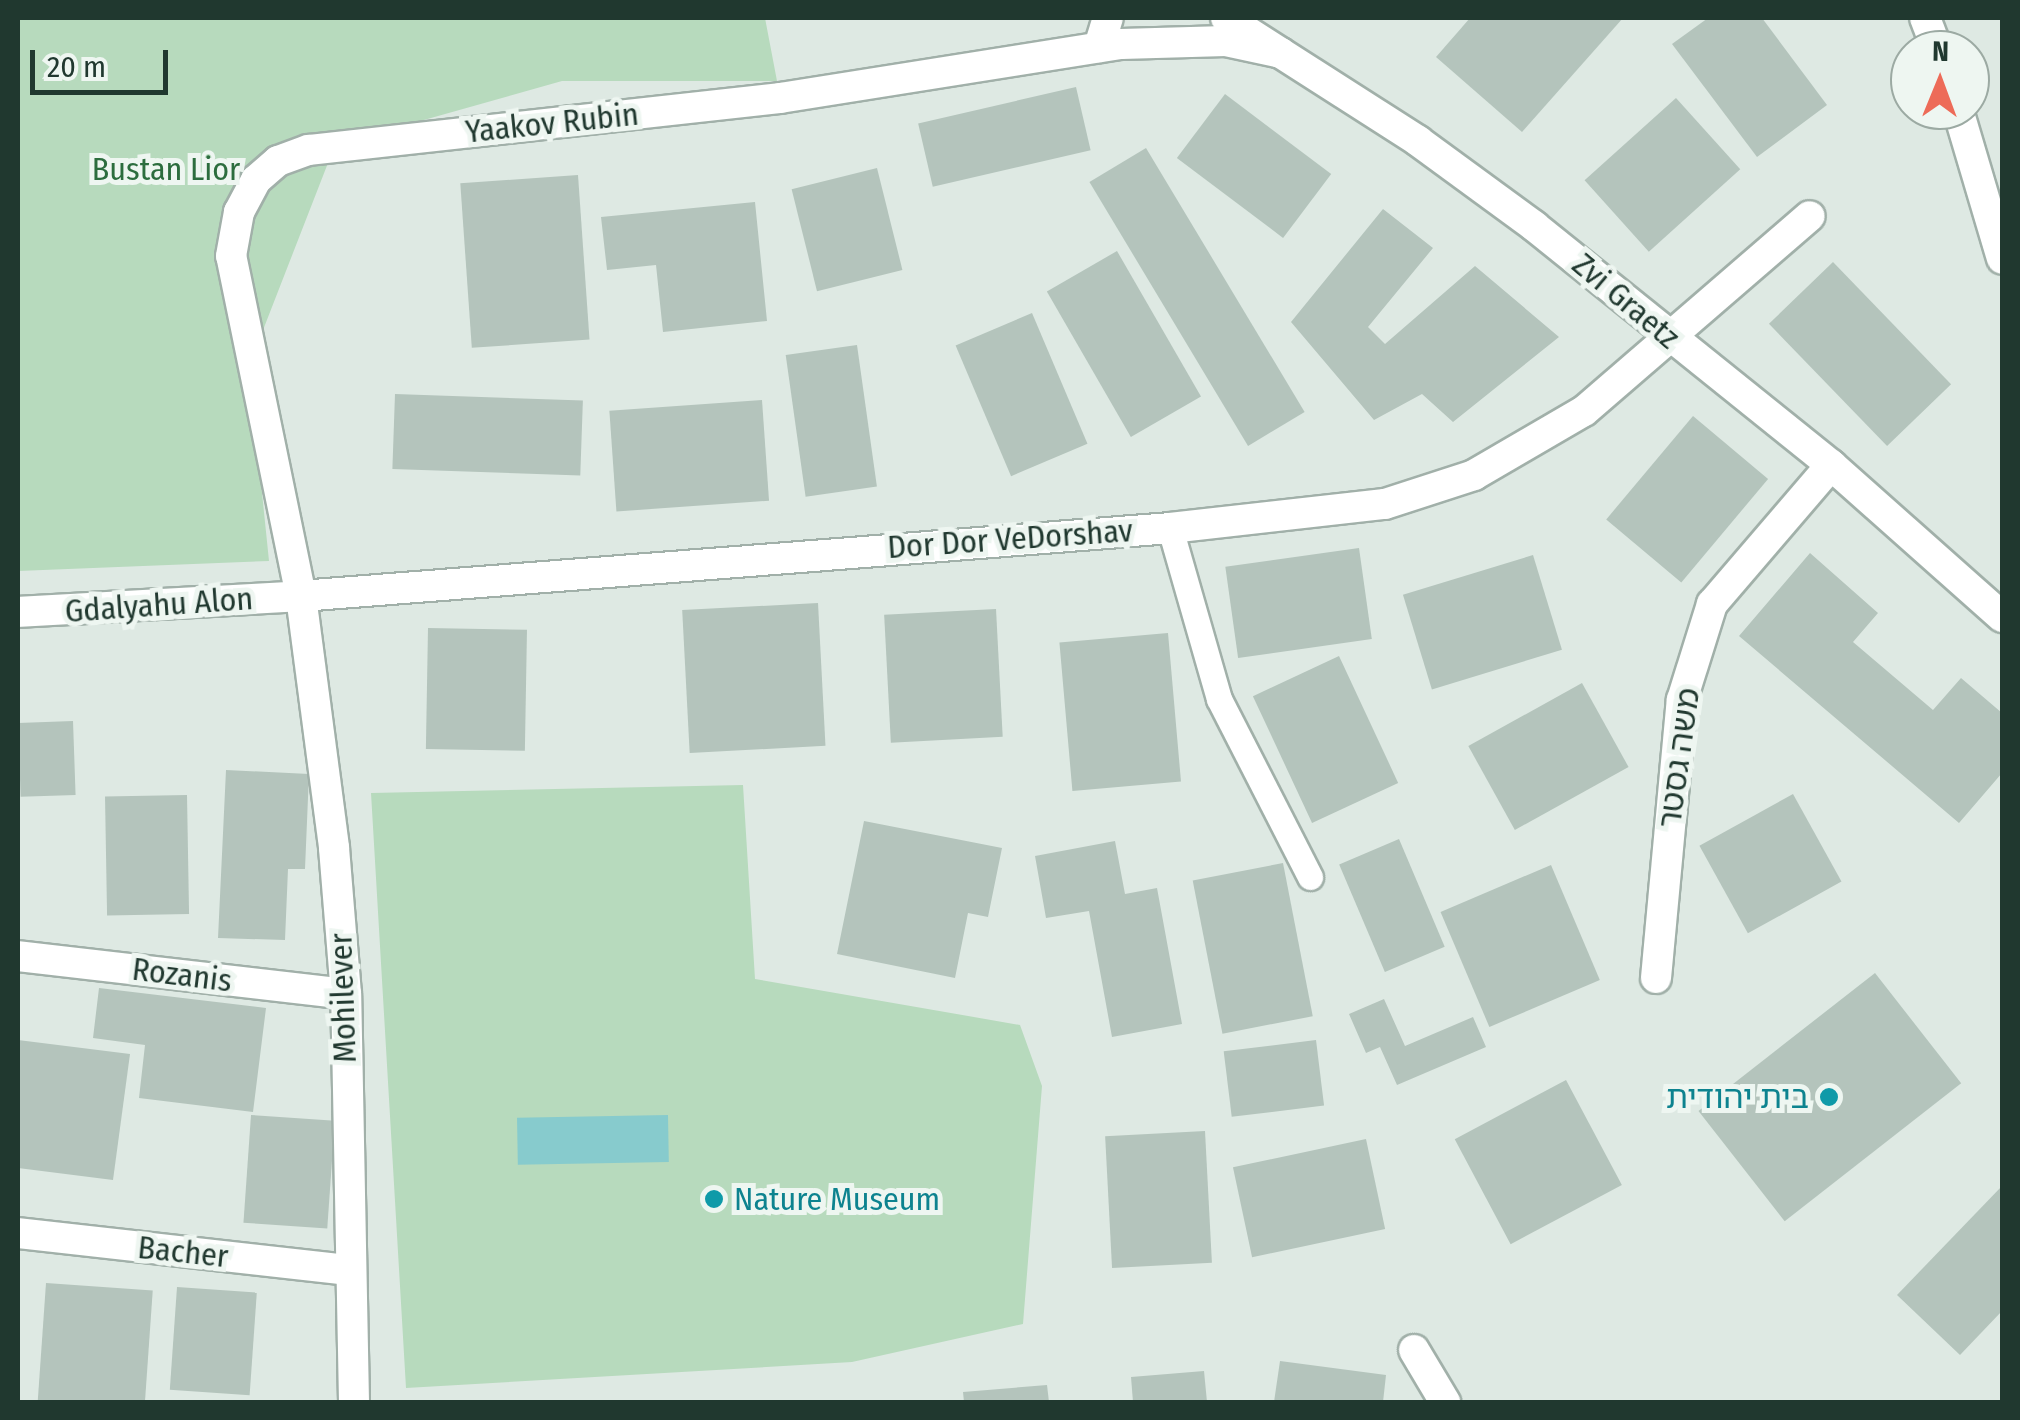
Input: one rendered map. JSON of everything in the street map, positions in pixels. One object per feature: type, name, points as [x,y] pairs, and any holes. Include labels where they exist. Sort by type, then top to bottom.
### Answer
[{"type":"street","points":[[1098,47],[1108,18]]},
{"type":"street","name":"Zvi Graetz","points":[[1226,18],[1534,226],[1831,465],[2002,617]]},
{"type":"street","name":"Yaakov Rubin","points":[[302,596],[230,256],[238,212],[256,180],[278,160],[308,150],[798,95],[1175,38],[1280,53]]},
{"type":"street","points":[[1964,130],[2002,259]]},
{"type":"street","name":"Dor Dor VeDorshav","points":[[302,596],[1170,528],[1385,504],[1445,486],[1584,411],[1671,340],[1810,216]]},
{"type":"street","name":"משה גסטר","points":[[1656,978],[1682,700],[1712,604],[1831,465]]},
{"type":"street","name":"Gdalyahu Alon","points":[[18,612],[302,596]]},
{"type":"street","name":"Mohilever","points":[[302,596],[346,994],[348,1270],[354,1402]]},
{"type":"street","name":"Rozanis","points":[[18,956],[346,994]]},
{"type":"street","name":"Bacher","points":[[18,1233],[348,1270]]},
{"type":"street","points":[[1414,1350],[1446,1402]]},
{"type":"lane","points":[[1170,528],[1219,699],[1310,878]]},
{"type":"green space","name":"Bustan Lior","points":[[18,18],[765,18],[777,81],[562,81],[335,145],[249,366],[269,561],[18,571]]},
{"type":"green space","points":[[743,785],[755,979],[1020,1025],[1042,1086],[1023,1324],[852,1362],[406,1388],[371,793]]},
{"type":"water","points":[[668,1115],[669,1162],[518,1165],[517,1118]]},
{"type":"building","points":[[1470,18],[1623,18],[1522,132],[1436,57]]},
{"type":"building","points":[[1708,18],[1762,18],[1827,105],[1757,157],[1672,44]]},
{"type":"building","points":[[1076,87],[1091,150],[933,187],[918,123]]},
{"type":"building","points":[[1225,94],[1331,174],[1283,238],[1177,158]]},
{"type":"building","points":[[1676,98],[1740,169],[1649,252],[1585,180]]},
{"type":"building","points":[[1146,148],[1305,412],[1248,446],[1089,182]]},
{"type":"building","points":[[877,168],[902,270],[817,291],[792,189]]},
{"type":"building","points":[[578,175],[590,340],[472,348],[460,183]]},
{"type":"building","points":[[755,202],[767,321],[663,332],[656,265],[607,270],[601,217]]},
{"type":"building","points":[[1383,209],[1433,248],[1368,327],[1385,344],[1475,266],[1559,337],[1453,422],[1422,394],[1374,420],[1291,322]]},
{"type":"building","points":[[1117,251],[1201,396],[1131,437],[1047,292]]},
{"type":"building","points":[[1833,262],[1951,384],[1887,446],[1769,324]]},
{"type":"building","points":[[1032,313],[1087,444],[1011,476],[956,345]]},
{"type":"building","points":[[857,345],[877,487],[806,497],[786,355]]},
{"type":"building","points":[[395,394],[583,401],[580,476],[392,469]]},
{"type":"building","points":[[762,400],[769,501],[616,511],[609,411]]},
{"type":"building","points":[[1693,416],[1768,479],[1681,582],[1606,519]]},
{"type":"building","points":[[1359,548],[1372,639],[1238,658],[1225,567]]},
{"type":"building","points":[[1810,553],[1878,613],[1853,642],[1933,710],[1961,678],[2002,713],[2002,773],[1959,823],[1739,636]]},
{"type":"building","points":[[1533,555],[1562,650],[1432,689],[1403,595]]},
{"type":"building","points":[[818,603],[825,746],[690,753],[682,610]]},
{"type":"building","points":[[996,609],[1003,737],[891,743],[884,615]]},
{"type":"building","points":[[428,628],[527,630],[525,751],[426,749]]},
{"type":"building","points":[[1168,633],[1181,781],[1072,791],[1059,642]]},
{"type":"building","points":[[1339,656],[1398,783],[1312,823],[1253,696]]},
{"type":"building","points":[[1582,683],[1629,767],[1515,830],[1468,746]]},
{"type":"building","points":[[73,721],[76,795],[21,797],[18,723]]},
{"type":"building","points":[[226,770],[309,774],[305,869],[288,869],[285,940],[218,938]]},
{"type":"building","points":[[1793,794],[1841,881],[1748,933],[1699,846]]},
{"type":"building","points":[[187,795],[189,914],[107,915],[105,796]]},
{"type":"building","points":[[864,821],[1002,848],[988,917],[968,913],[955,978],[837,954]]},
{"type":"building","points":[[1399,839],[1445,947],[1385,972],[1339,864]]},
{"type":"building","points":[[1115,841],[1125,894],[1157,888],[1182,1024],[1112,1037],[1089,911],[1046,918],[1035,856]]},
{"type":"building","points":[[1283,863],[1313,1016],[1222,1034],[1193,881]]},
{"type":"building","points":[[1551,865],[1600,980],[1489,1027],[1441,912]]},
{"type":"building","name":"בית יהודית","points":[[1875,973],[1961,1083],[1785,1221],[1698,1111]]},
{"type":"building","points":[[99,988],[266,1008],[253,1112],[139,1098],[145,1045],[93,1038]]},
{"type":"building","points":[[1384,999],[1405,1046],[1473,1017],[1486,1047],[1397,1085],[1380,1047],[1366,1053],[1349,1014]]},
{"type":"building","points":[[18,1040],[130,1054],[113,1180],[18,1168]]},
{"type":"building","points":[[1316,1040],[1324,1106],[1232,1117],[1224,1051]]},
{"type":"building","points":[[1566,1080],[1622,1185],[1511,1244],[1455,1139]]},
{"type":"building","points":[[251,1115],[335,1121],[327,1229],[243,1223]]},
{"type":"building","points":[[1205,1131],[1212,1263],[1112,1268],[1105,1136]]},
{"type":"building","points":[[1366,1139],[1385,1229],[1252,1257],[1233,1167]]},
{"type":"building","points":[[2002,1186],[2002,1311],[1960,1355],[1897,1295]]},
{"type":"building","points":[[46,1283],[153,1290],[145,1402],[38,1402]]},
{"type":"building","points":[[177,1287],[257,1293],[250,1395],[170,1390]]},
{"type":"building","points":[[1280,1361],[1386,1375],[1383,1402],[1274,1402]]},
{"type":"building","points":[[1204,1371],[1207,1402],[1133,1402],[1131,1377]]},
{"type":"building","points":[[1047,1385],[1049,1402],[964,1402],[963,1392]]},
{"type":"place","name":"בית יהודית","points":[[1829,1097]]},
{"type":"place","name":"Nature Museum","points":[[714,1199]]}]
